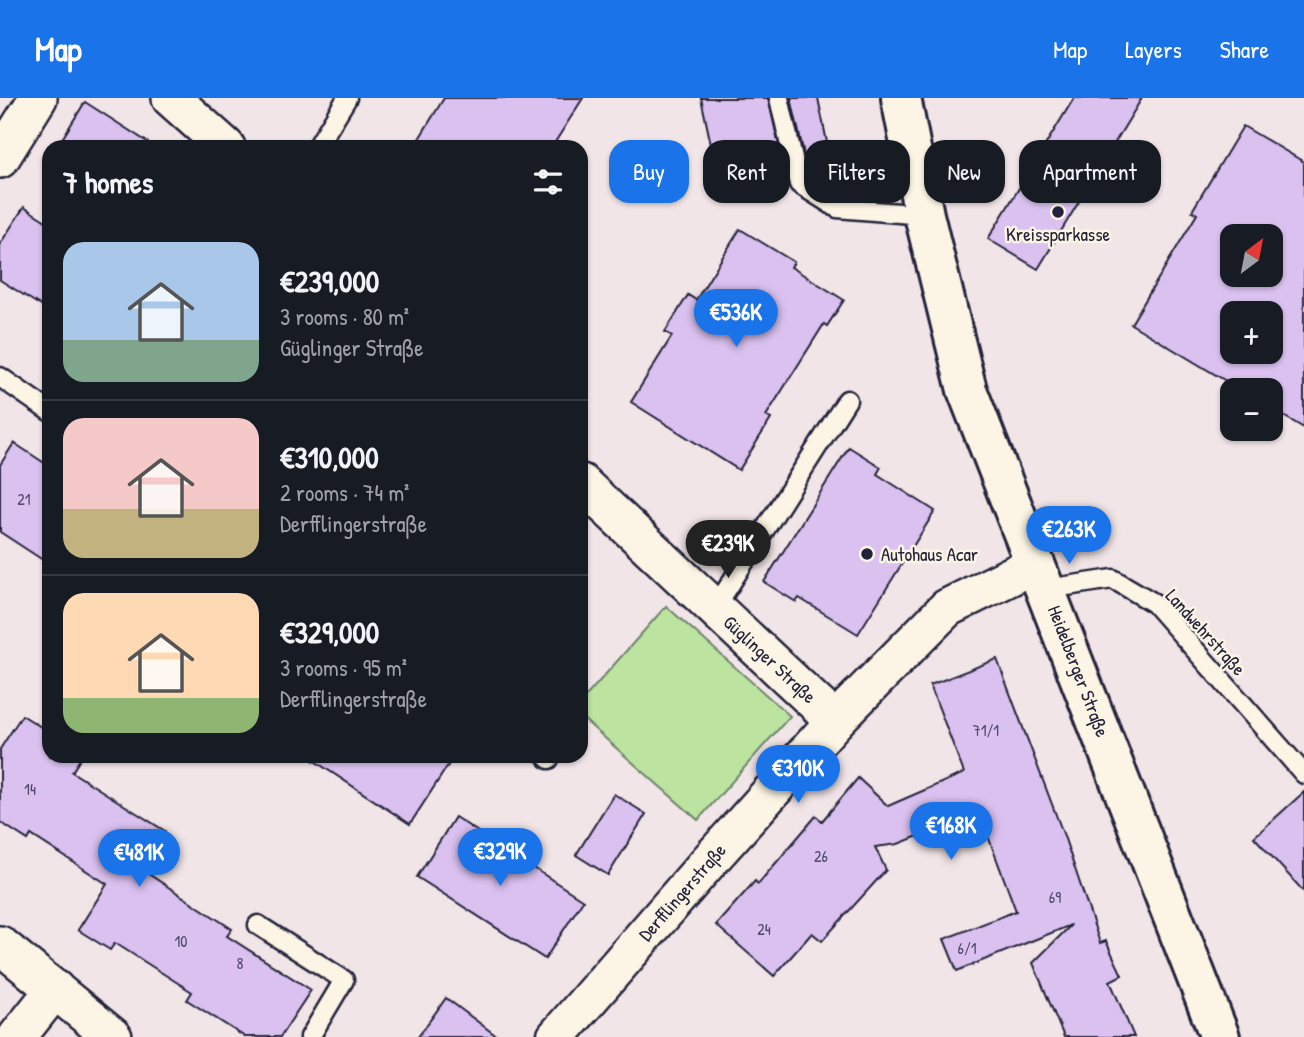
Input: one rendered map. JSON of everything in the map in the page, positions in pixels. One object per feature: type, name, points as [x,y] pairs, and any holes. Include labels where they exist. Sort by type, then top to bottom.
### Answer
[{"type":"main road","name":"Heidelberger Straße","points":[[901,98],[924,215],[967,390],[1219,1036]]},
{"type":"street","points":[[0,159],[38,98]]},
{"type":"street","points":[[171,98],[218,140]]},
{"type":"street","name":"Güglinger Straße","points":[[588,490],[835,721]]},
{"type":"street","name":"Derfflingerstraße","points":[[556,1037],[835,721],[947,608],[1041,576]]},
{"type":"street","points":[[0,945],[113,1037]]},
{"type":"street","points":[[17,1037],[55,989]]},
{"type":"lane","points":[[321,140],[347,98]]},
{"type":"lane","points":[[779,98],[799,184],[837,208],[924,215]]},
{"type":"lane","points":[[0,377],[42,406]]},
{"type":"lane","points":[[715,608],[847,400]]},
{"type":"lane","name":"Landwehrstraße","points":[[1041,576],[1113,579],[1154,603],[1304,774]]},
{"type":"lane","points":[[258,925],[344,980],[310,1037]]},
{"type":"green space","points":[[666,606],[790,716],[698,820],[588,723],[588,694]]},
{"type":"building","points":[[444,98],[583,98],[556,140],[418,140]]},
{"type":"building","points":[[701,98],[768,98],[778,140],[710,140]]},
{"type":"building","points":[[791,98],[818,98],[827,140],[804,140],[804,155]]},
{"type":"building","points":[[1074,98],[1142,98],[1116,140],[1048,140]]},
{"type":"building","points":[[85,102],[144,140],[61,140]]},
{"type":"building","points":[[1243,126],[1304,162],[1304,428],[1283,416],[1283,378],[1221,378],[1131,324],[1197,214],[1192,211]]},
{"type":"building","points":[[1019,188],[1019,203],[1078,203],[1038,269],[988,239]]},
{"type":"building","points":[[24,207],[42,219],[42,307],[0,280],[0,244]]},
{"type":"building","points":[[740,229],[794,262],[791,267],[844,300],[827,326],[824,324],[766,416],[771,419],[739,470],[631,402],[672,336],[665,332],[688,295],[696,300]]},
{"type":"building","points":[[14,443],[42,461],[42,559],[0,532],[0,465]]},
{"type":"building","name":"Autohaus Acar","points":[[849,447],[881,467],[877,474],[935,511],[858,634],[799,598],[796,602],[764,582]]},
{"type":"building","points":[[997,659],[1064,836],[1100,943],[1106,941],[1122,975],[1110,981],[1134,1037],[1064,1037],[1033,963],[1071,925],[957,971],[944,939],[1016,911],[979,812],[898,844],[875,847],[886,870],[822,941],[812,933],[774,976],[716,925],[755,881],[758,884],[816,816],[822,821],[858,778],[888,806],[964,773],[930,685]]},
{"type":"building","points":[[22,715],[42,728],[42,763],[78,763],[72,772],[165,831],[141,869],[232,929],[227,936],[311,990],[280,1037],[245,1037],[187,1000],[192,992],[115,943],[110,950],[78,930],[107,884],[31,835],[28,840],[0,822],[0,749]]},
{"type":"building","points":[[318,763],[449,763],[410,824]]},
{"type":"building","points":[[1304,792],[1304,892],[1254,837]]},
{"type":"building","points":[[614,794],[646,814],[608,875],[576,855]]},
{"type":"building","points":[[455,817],[583,900],[545,959],[417,877]]},
{"type":"building","points":[[446,998],[498,1037],[418,1037]]},
{"type":"place","name":"Kreissparkasse","points":[[1058,212]]},
{"type":"place","name":"Autohaus Acar","points":[[867,554]]}]
